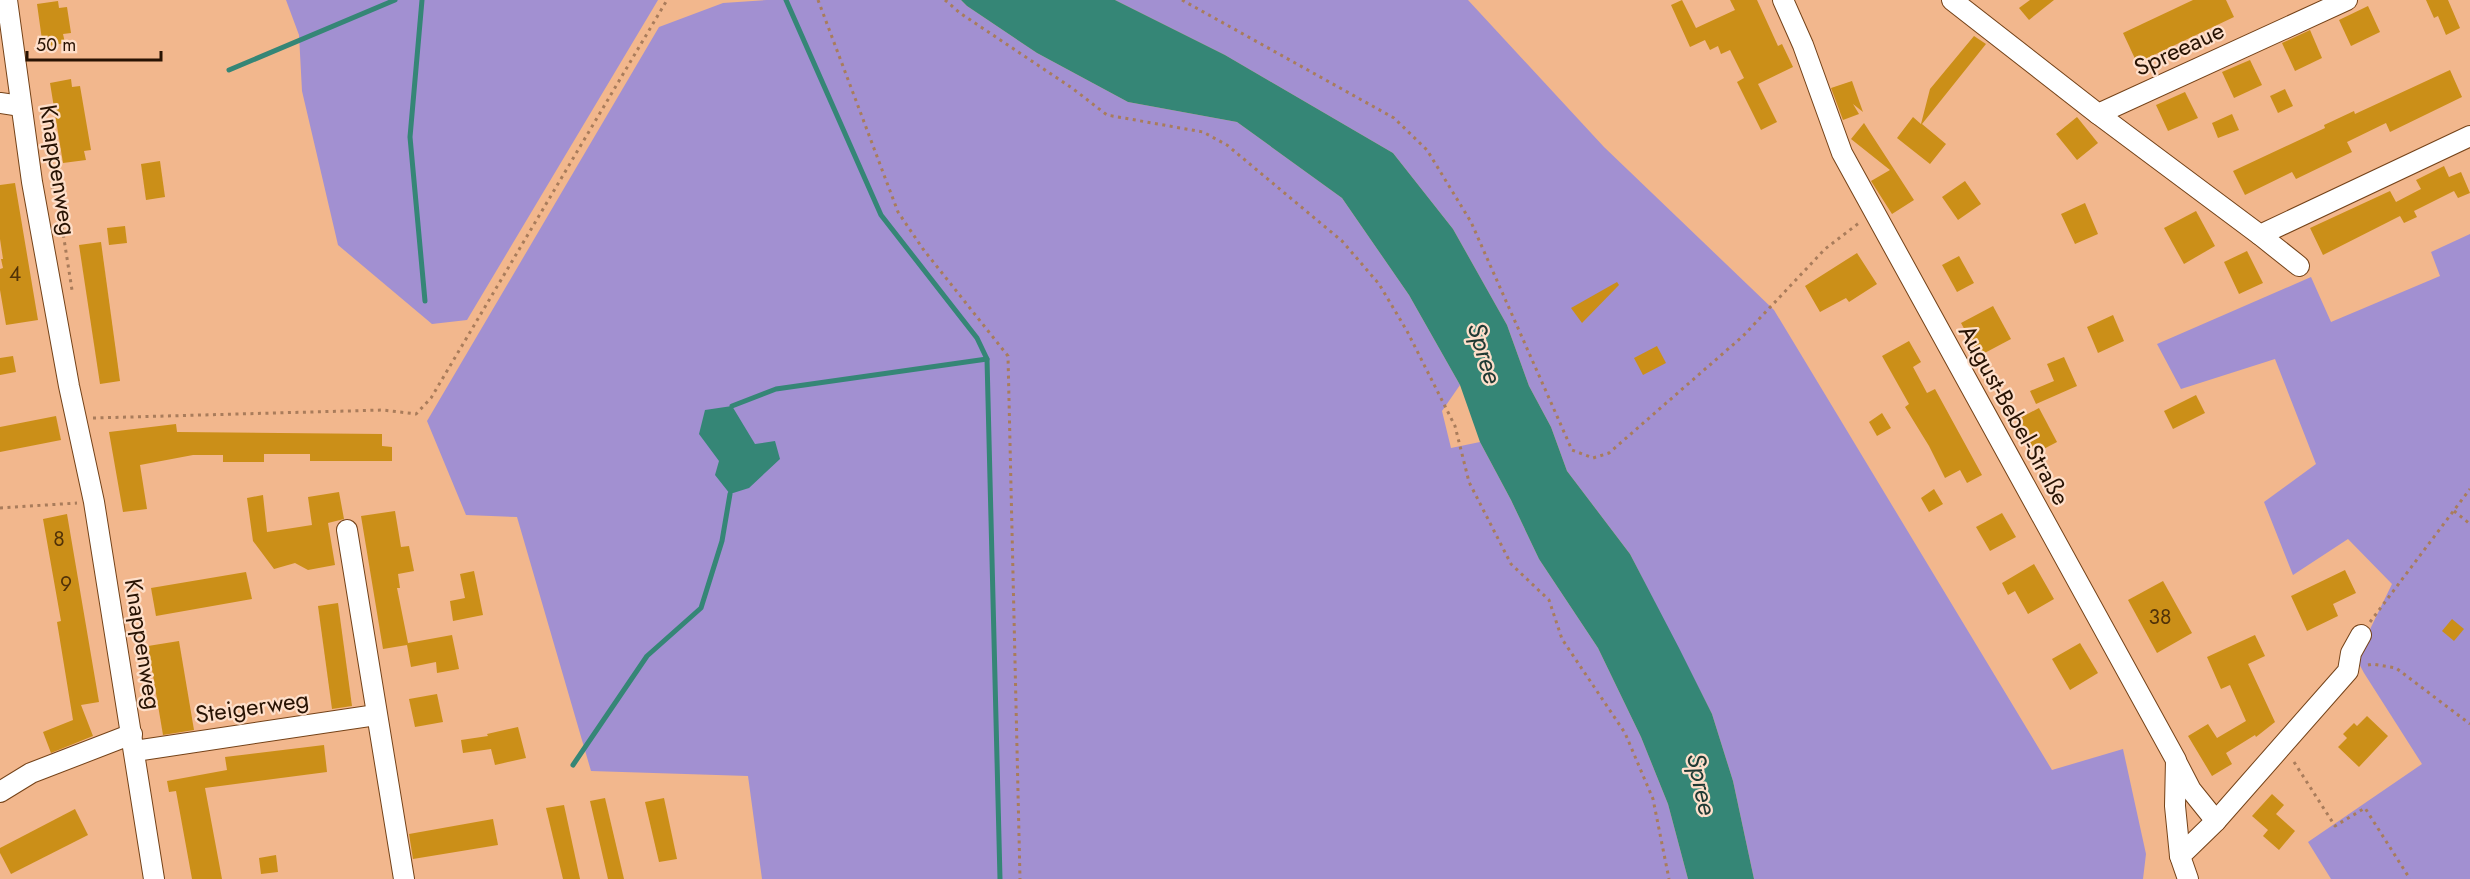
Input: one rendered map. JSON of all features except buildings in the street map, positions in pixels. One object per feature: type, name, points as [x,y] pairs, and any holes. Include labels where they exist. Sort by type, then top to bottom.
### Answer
[{"type":"street","name":"Knappenweg","points":[[7,0],[32,182],[76,419],[94,502],[154,879]]},
{"type":"street","name":"August-Bebel-Straße","points":[[1783,0],[1803,45],[1842,153],[1874,215],[2191,790],[2216,821]]},
{"type":"street","points":[[1952,0],[2299,266]]},
{"type":"street","name":"Spreeaue","points":[[2098,114],[2347,0]]},
{"type":"street","points":[[0,103],[21,106]]},
{"type":"street","points":[[2260,235],[2470,136]]},
{"type":"street","points":[[347,530],[404,879]]},
{"type":"street","points":[[2180,856],[2216,821],[2348,671],[2351,653],[2361,635]]},
{"type":"street","name":"Steigerweg","points":[[0,792],[31,773],[134,743],[376,715]]},
{"type":"street","points":[[2176,760],[2175,806],[2180,856],[2188,879]]},
{"type":"path","points":[[76,419],[383,410],[416,414],[431,398],[667,0]]},
{"type":"path","points":[[818,0],[898,212],[923,249],[1008,356],[1020,879]]},
{"type":"path","points":[[945,0],[960,13],[1072,88],[1107,115],[1203,132],[1227,144],[1342,241],[1379,284],[1407,331],[1455,426],[1469,482],[1511,564],[1549,600],[1562,639],[1625,733],[1653,799],[1669,879]]},
{"type":"path","points":[[1182,0],[1394,118],[1427,150],[1471,222],[1572,450],[1593,458],[1609,453],[1743,336],[1825,249],[1854,226],[1874,215]]},
{"type":"path","points":[[2361,635],[2470,489]]},
{"type":"path","points":[[0,508],[94,502]]},
{"type":"path","points":[[2454,511],[2470,524]]},
{"type":"path","points":[[2348,671],[2373,664],[2396,668],[2470,724]]},
{"type":"path","points":[[2283,745],[2335,826],[2364,808],[2410,879]]},
{"type":"shaded area","points":[[286,0],[658,0],[467,320],[432,324],[338,245],[302,91],[299,35]]},
{"type":"shaded area","points":[[767,0],[961,0],[1037,53],[1128,102],[1237,122],[1342,198],[1409,295],[1460,385],[1442,411],[1451,448],[1480,442],[1539,559],[1598,648],[1641,737],[1668,804],[1688,879],[762,879],[748,776],[591,771],[517,517],[466,515],[427,421],[659,27],[723,3]]},
{"type":"shaded area","points":[[1115,0],[1468,0],[1604,147],[1774,310],[2052,770],[2123,749],[2146,854],[2143,879],[1754,879],[1733,781],[1712,714],[1630,554],[1567,471],[1551,427],[1529,386],[1507,325],[1453,229],[1393,153],[1225,55]]},
{"type":"shaded area","points":[[2470,234],[2470,879],[2331,879],[2308,842],[2422,764],[2356,658],[2392,584],[2348,539],[2293,575],[2264,502],[2316,464],[2275,359],[2181,389],[2157,344],[2311,277],[2331,322],[2440,276],[2431,252]]},
{"type":"water","name":"Spree","points":[[961,0],[1115,0],[1225,55],[1393,153],[1453,229],[1507,325],[1529,386],[1551,427],[1567,471],[1630,554],[1712,714],[1733,781],[1754,879],[1688,879],[1668,804],[1641,737],[1598,648],[1539,559],[1480,442],[1460,385],[1409,295],[1342,198],[1237,122],[1128,102],[1037,53]]},
{"type":"water","points":[[732,406],[755,444],[775,441],[780,459],[749,488],[730,494],[715,475],[719,461],[699,434],[705,410]]},
{"type":"waterway","points":[[229,70],[395,0]]},
{"type":"waterway","points":[[422,0],[410,137],[425,301]]},
{"type":"waterway","points":[[786,0],[881,215],[977,338],[987,359],[1000,879]]},
{"type":"waterway","points":[[732,406],[776,389],[987,359]]},
{"type":"waterway","points":[[573,765],[647,656],[701,608],[722,541],[730,494]]}]
